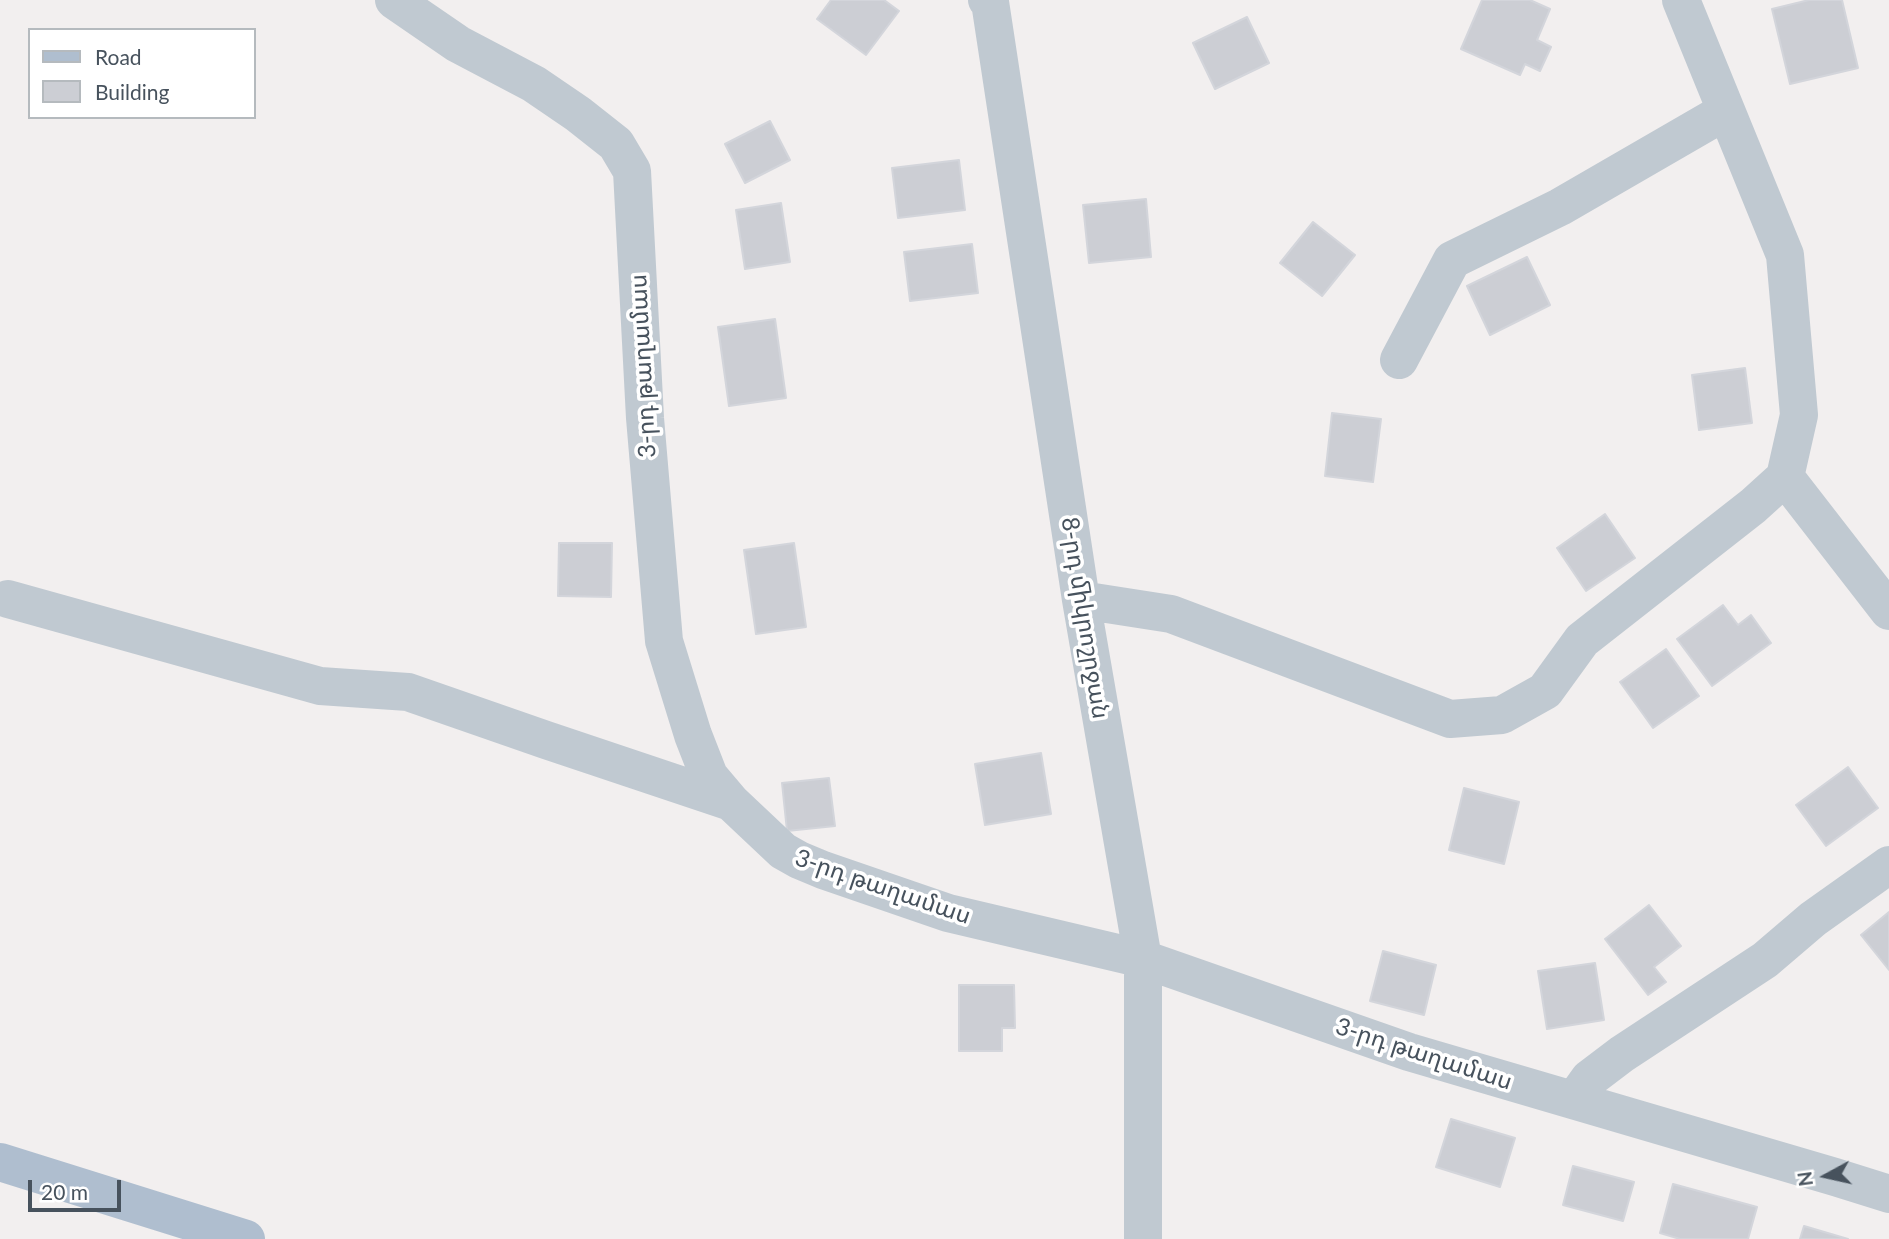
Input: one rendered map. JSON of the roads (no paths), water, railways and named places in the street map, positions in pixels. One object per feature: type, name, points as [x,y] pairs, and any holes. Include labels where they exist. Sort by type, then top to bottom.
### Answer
[{"type":"main road","points":[[0,1163],[246,1239]]},
{"type":"street","name":"3-րդ թաղամաս","points":[[394,0],[458,44],[534,85],[578,114],[616,144],[632,171],[645,418],[664,641],[699,753],[709,776],[731,802],[783,851],[823,870],[948,913],[1143,959],[1409,1052],[1889,1194]]},
{"type":"street","points":[[1081,600],[1171,614],[1450,719],[1502,715],[1545,691],[1583,640],[1754,506],[1785,477],[1799,415],[1785,255],[1681,0]]},
{"type":"street","name":"8-րդ միկրոշրջան","points":[[992,1],[1081,600],[1143,959],[1143,1239]]},
{"type":"street","points":[[1399,360],[1452,260],[1560,207],[1726,111]]},
{"type":"street","points":[[1785,477],[1889,611]]},
{"type":"street","points":[[8,599],[320,686],[408,692],[731,802]]},
{"type":"street","points":[[1574,1100],[1589,1079],[1622,1054],[1765,960],[1813,919],[1889,865]]}]
